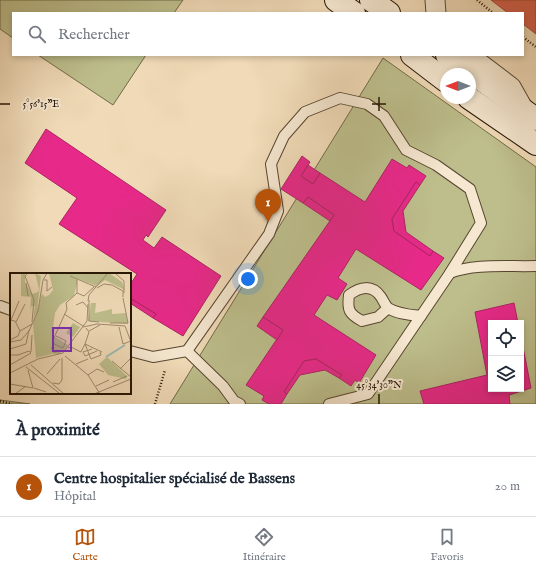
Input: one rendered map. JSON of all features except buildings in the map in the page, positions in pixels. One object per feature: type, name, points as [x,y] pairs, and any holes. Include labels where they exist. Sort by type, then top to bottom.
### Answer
[{"type":"main road","points":[[336,0],[353,12]]},
{"type":"main road","points":[[371,0],[388,12]]},
{"type":"main road","points":[[413,56],[440,76]]},
{"type":"main road","points":[[448,56],[531,115]]},
{"type":"main road","points":[[476,103],[536,144]]},
{"type":"street","points":[[435,0],[436,12]]},
{"type":"street","points":[[470,56],[511,87],[531,115]]},
{"type":"lane","points":[[131,351],[153,357],[187,351],[269,234],[278,211],[271,164],[284,136],[305,112],[340,98],[367,104],[384,116],[406,150],[436,165],[470,189],[481,223],[450,273],[368,394],[329,404]]},
{"type":"lane","points":[[450,273],[460,269],[500,266],[536,266]]},
{"type":"lane","points":[[0,306],[10,310]]},
{"type":"lane","points":[[388,308],[404,314],[421,316]]},
{"type":"lane","points":[[187,351],[223,386],[234,400],[240,404]]},
{"type":"path","points":[[477,0],[492,12]]},
{"type":"path","points":[[524,38],[536,47]]},
{"type":"path","points":[[155,404],[170,354]]},
{"type":"path","points":[[0,401],[12,404]]},
{"type":"green space","points":[[0,0],[183,0],[175,12],[12,12],[12,37],[0,29]]},
{"type":"green space","points":[[40,56],[145,56],[113,105]]},
{"type":"green space","points":[[383,58],[440,99],[440,104],[448,104],[536,167],[536,404],[170,404]]},
{"type":"green space","points":[[0,400],[30,404],[0,404]]},
{"type":"place","name":"Centre hospitalier spécialisé de Bassens","points":[[268,222]]}]
